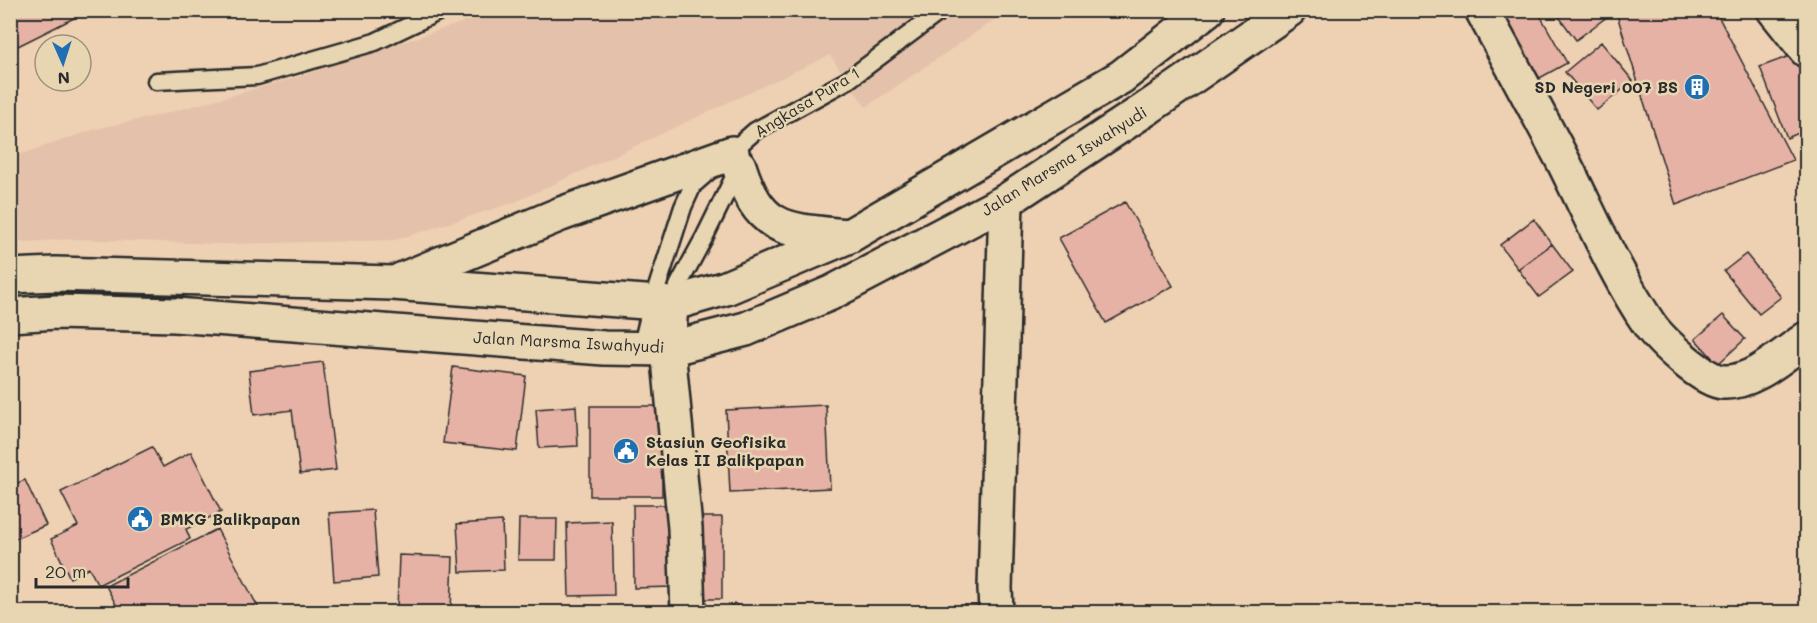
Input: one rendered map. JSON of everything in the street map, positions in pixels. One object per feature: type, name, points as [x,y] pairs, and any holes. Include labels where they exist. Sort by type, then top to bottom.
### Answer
[{"type":"main road","points":[[10,276],[55,274],[393,283],[662,303],[726,288],[849,236],[1121,76],[1207,10]]},
{"type":"main road","name":"Jalan Marsma Iswahyudi","points":[[10,315],[56,312],[175,315],[567,345],[655,349],[746,329],[831,293],[1006,201],[1149,107],[1289,10]]},
{"type":"main road","points":[[1482,10],[1562,158],[1624,284],[1651,326],[1684,360],[1704,375],[1720,382],[1737,381],[1752,376],[1806,339]]},
{"type":"main road","points":[[1774,10],[1806,50]]},
{"type":"main road","points":[[393,283],[561,214],[742,150],[746,190],[768,219],[783,226],[804,231],[849,236]]},
{"type":"main road","points":[[996,612],[998,427],[1006,201]]},
{"type":"main road","points":[[567,345],[569,296]]},
{"type":"main road","points":[[662,303],[655,349],[685,528],[688,612]]},
{"type":"lane","points":[[156,81],[258,75],[375,42],[442,10]]},
{"type":"lane","name":"Angkasa Pura 1","points":[[662,303],[683,207],[693,186],[742,150],[848,80],[942,10]]},
{"type":"lane","points":[[662,303],[679,284],[742,150]]},
{"type":"shaded area","points":[[477,11],[1007,11],[866,107],[830,55],[515,202],[395,240],[224,244],[72,239],[11,243],[10,158],[96,129],[164,114],[298,77],[461,23]]},
{"type":"building","points":[[10,10],[90,10],[44,33],[33,33],[33,38],[10,50]]},
{"type":"building","points":[[1514,10],[1537,10],[1567,63],[1538,79],[1502,17]]},
{"type":"building","points":[[1563,10],[1616,10],[1576,40],[1557,14]]},
{"type":"building","name":"SD Negeri 007 BS","points":[[1630,10],[1715,10],[1793,160],[1676,205],[1617,15]]},
{"type":"building","points":[[1601,42],[1633,81],[1597,110],[1565,72]]},
{"type":"building","points":[[1795,54],[1806,84],[1806,130],[1787,138],[1760,67]]},
{"type":"building","points":[[1125,202],[1173,286],[1106,323],[1059,238]]},
{"type":"building","points":[[1534,219],[1552,244],[1518,269],[1500,245]]},
{"type":"building","points":[[1552,244],[1573,272],[1539,297],[1518,269]]},
{"type":"building","points":[[1746,254],[1781,297],[1759,314],[1724,271]]},
{"type":"building","points":[[1723,315],[1745,339],[1718,364],[1695,339]]},
{"type":"building","points":[[323,362],[336,470],[300,474],[292,410],[254,415],[249,371]]},
{"type":"building","points":[[453,367],[526,376],[517,451],[443,443]]},
{"type":"building","points":[[826,405],[830,488],[730,493],[726,410]]},
{"type":"building","points":[[576,406],[578,446],[539,448],[536,409]]},
{"type":"building","name":"Stasiun Geofisika Kelas II Balikpapan","points":[[590,406],[662,406],[662,496],[590,496]]},
{"type":"building","name":"BMKG Balikpapan","points":[[152,447],[163,467],[191,452],[221,512],[186,529],[190,539],[98,585],[89,568],[70,578],[51,539],[78,526],[61,492]]},
{"type":"building","points":[[25,480],[46,525],[10,541],[10,486]]},
{"type":"building","points":[[633,505],[672,505],[673,587],[634,588]]},
{"type":"building","points":[[373,510],[378,577],[334,581],[329,513]]},
{"type":"building","points":[[697,517],[722,517],[722,599],[697,599]]},
{"type":"building","points":[[519,519],[557,519],[556,560],[518,560]]},
{"type":"building","points":[[502,521],[504,570],[460,572],[457,524]]},
{"type":"building","points":[[612,521],[614,595],[569,596],[567,523]]},
{"type":"building","points":[[217,529],[260,611],[120,612],[106,586]]},
{"type":"building","points":[[399,555],[453,557],[451,611],[397,609]]},
{"type":"building","points":[[734,603],[746,612],[726,612]]},
{"type":"place","name":"SD Negeri 007 BS","points":[[1697,87]]},
{"type":"place","name":"Stasiun Geofisika Kelas II Balikpapan","points":[[626,451]]},
{"type":"place","name":"BMKG Balikpapan","points":[[140,519]]}]
